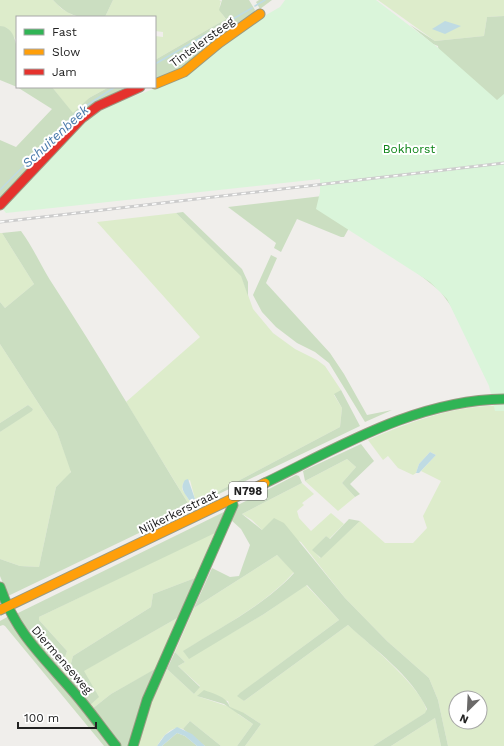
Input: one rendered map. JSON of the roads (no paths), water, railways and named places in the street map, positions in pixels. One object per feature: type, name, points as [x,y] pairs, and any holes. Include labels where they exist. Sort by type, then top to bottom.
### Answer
[{"type":"street","name":"Tintelersteeg","points":[[156,84],[184,72],[220,43],[260,14]]},
{"type":"street","points":[[0,205],[82,118],[98,106],[138,88]]},
{"type":"street","name":"Nijkerkerstraat","points":[[4,608],[404,418],[442,406],[483,400],[504,399]]},
{"type":"street","points":[[134,746],[147,700],[233,505],[231,500]]},
{"type":"street","name":"Diermenseweg","points":[[0,587],[4,608],[25,638],[72,690],[116,746]]},
{"type":"water","points":[[445,21],[461,26],[445,34],[432,29]]},
{"type":"water","points":[[430,452],[436,455],[419,473],[416,473],[419,464]]},
{"type":"water","points":[[188,479],[195,499],[193,501],[189,500],[184,493],[183,483]]},
{"type":"water","points":[[177,727],[192,734],[205,746],[197,746],[185,736],[177,733],[162,746],[157,746],[165,735]]},
{"type":"waterway","name":"Schuitenbeek","points":[[255,6],[265,0]]},
{"type":"waterway","name":"Schuitenbeek","points":[[156,63],[252,8]]},
{"type":"waterway","name":"Schuitenbeek","points":[[0,190],[78,111],[113,88]]},
{"type":"railway","points":[[0,222],[504,163]]},
{"type":"park label","name":"Bokhorst","points":[[409,149]]}]
